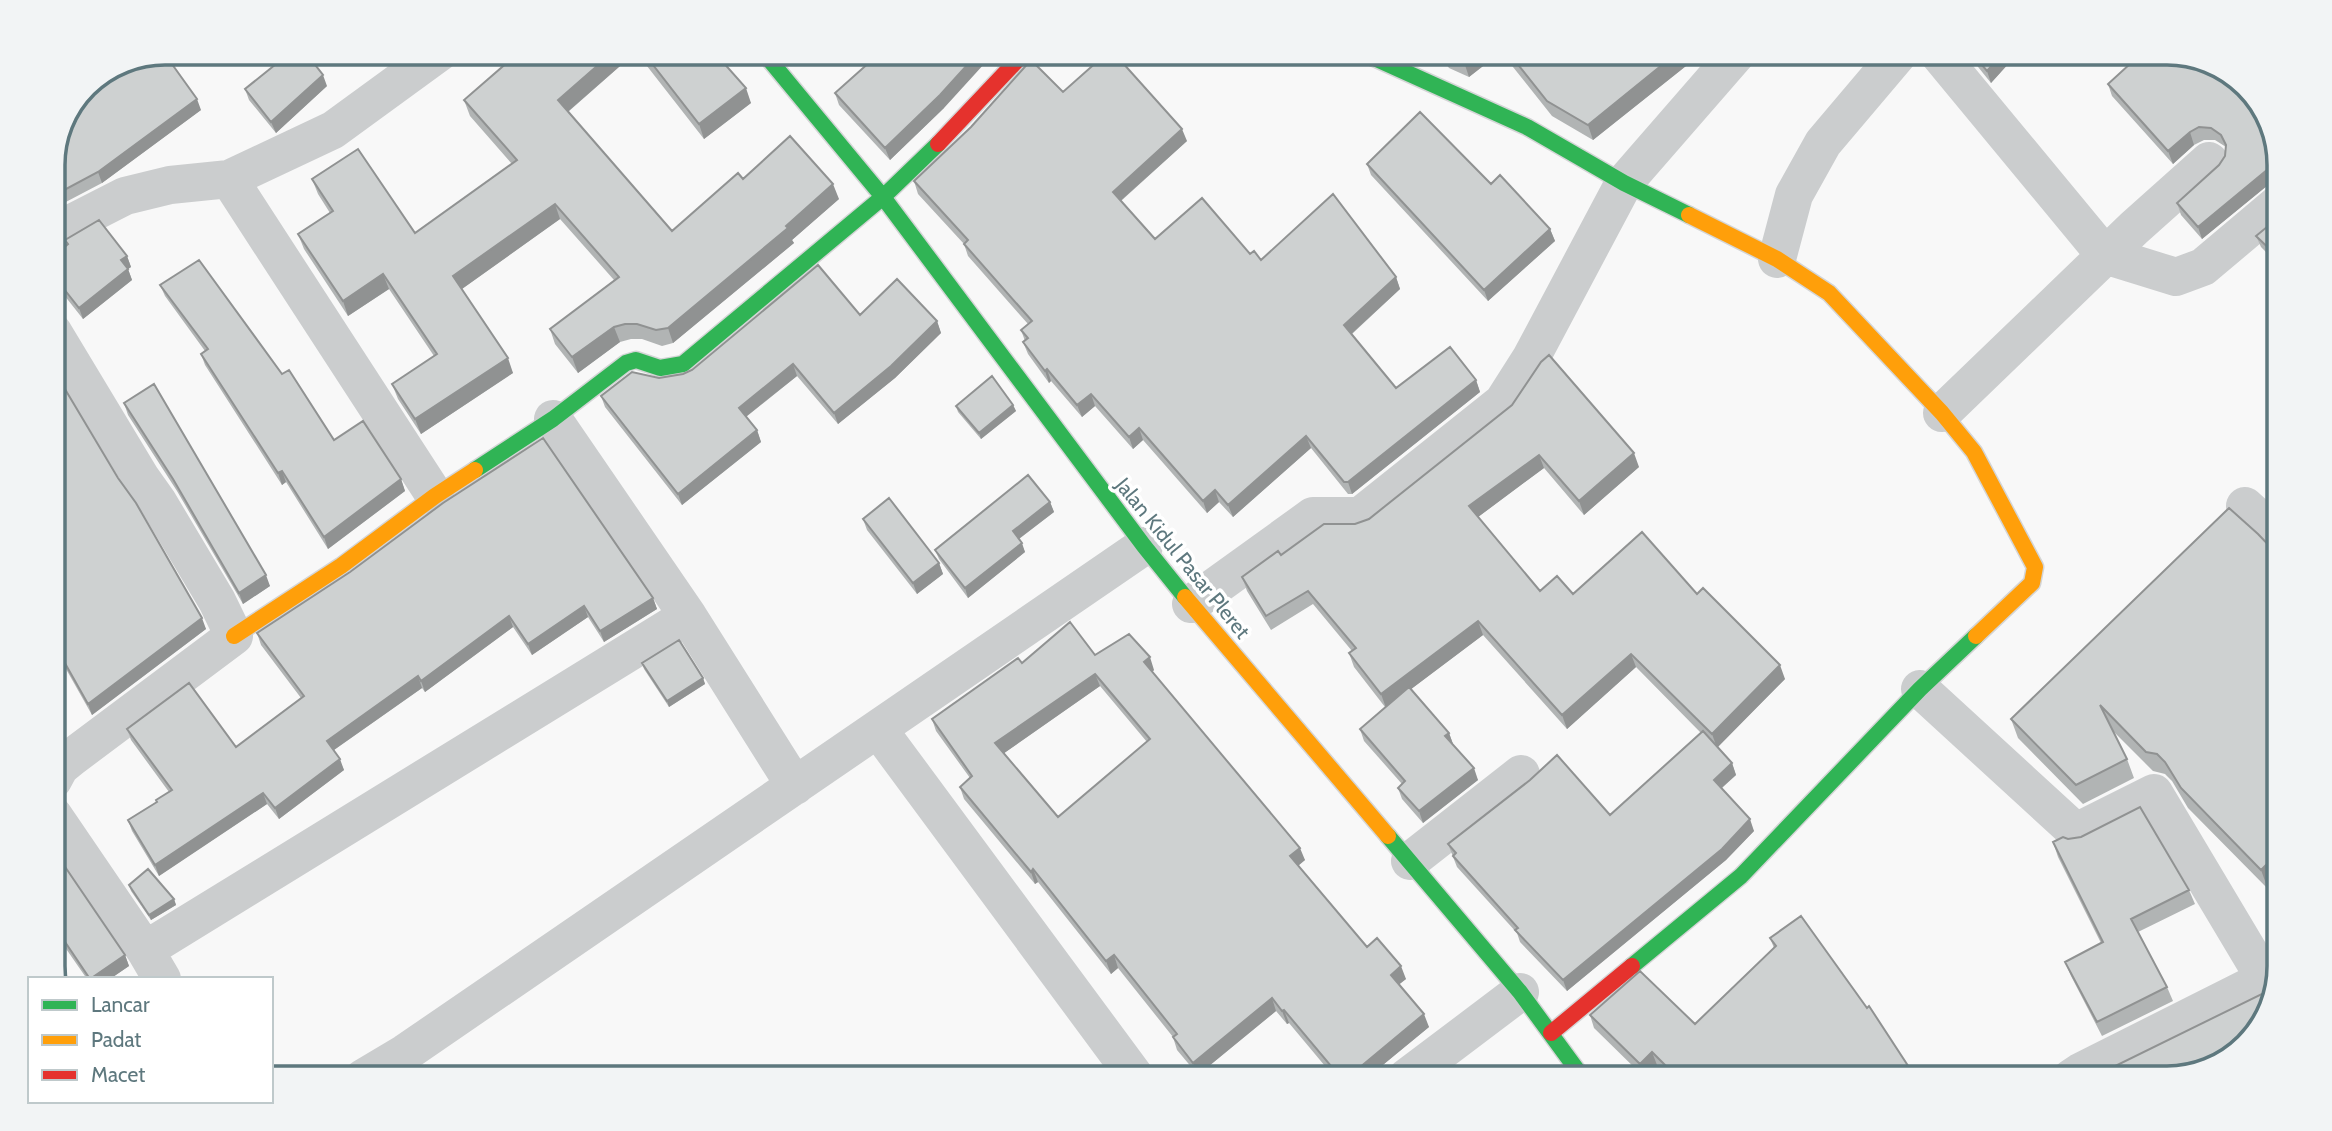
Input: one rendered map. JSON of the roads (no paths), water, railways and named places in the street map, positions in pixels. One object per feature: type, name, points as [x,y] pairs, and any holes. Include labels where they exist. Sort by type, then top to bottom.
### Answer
[{"type":"street","points":[[65,228],[125,196],[170,185],[229,179],[333,130],[422,65]]},
{"type":"street","name":"Jalan Kidul Pasar Pleret","points":[[774,65],[883,197],[1144,546],[1520,992],[1574,1066]]},
{"type":"street","points":[[65,763],[234,636],[341,566],[435,496],[553,419],[626,363],[636,360],[660,368],[683,364],[883,197],[960,123],[1012,65]]},
{"type":"street","points":[[1390,65],[1527,127],[1624,183],[1777,259],[1829,293],[1942,413],[1974,452],[2035,567],[2032,583],[1920,689],[1741,876],[1551,1033]]},
{"type":"street","points":[[1191,604],[1313,516],[1360,516],[1503,402],[1531,358],[1624,183],[1727,65]]},
{"type":"street","points":[[1777,259],[1794,195],[1823,143],[1889,65]]},
{"type":"street","points":[[1948,65],[2105,256],[2176,276],[2203,267],[2267,213]]},
{"type":"street","points":[[1942,413],[2105,256],[2209,161]]},
{"type":"street","points":[[229,179],[435,496]]},
{"type":"street","points":[[65,352],[217,601],[234,636]]},
{"type":"street","points":[[553,419],[688,616],[795,786]]},
{"type":"street","points":[[2245,506],[2267,526]]},
{"type":"street","points":[[384,1066],[1144,546]]},
{"type":"street","points":[[65,833],[153,964],[688,616]]},
{"type":"street","points":[[1920,689],[2076,832],[2154,793],[2267,967]]},
{"type":"street","points":[[878,729],[1126,1066]]},
{"type":"street","points":[[1410,861],[1521,774]]},
{"type":"street","points":[[2092,1066],[2266,978]]},
{"type":"street","points":[[1423,1066],[1520,992]]}]
